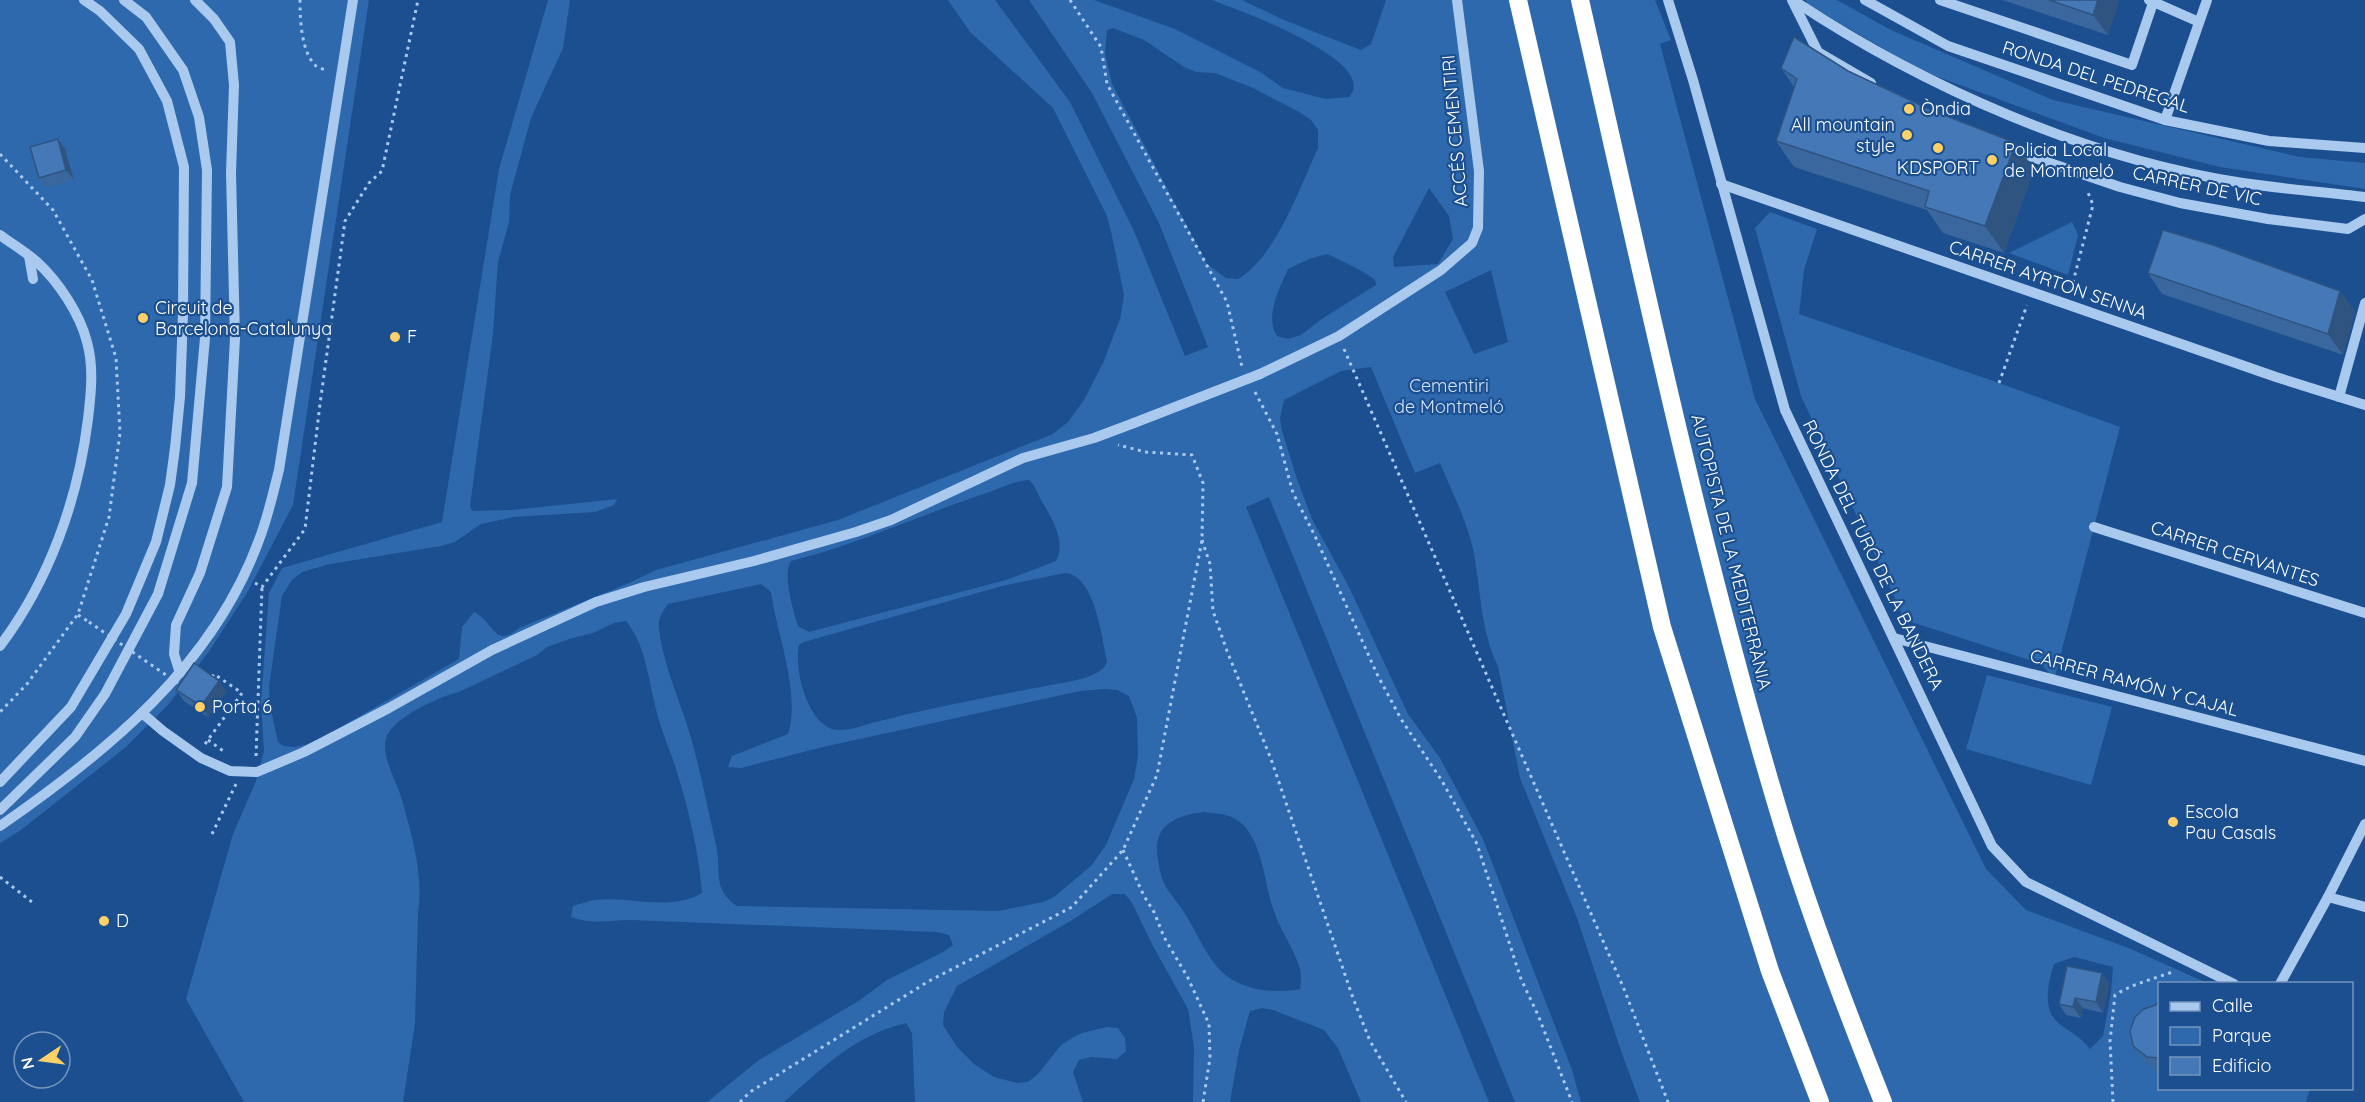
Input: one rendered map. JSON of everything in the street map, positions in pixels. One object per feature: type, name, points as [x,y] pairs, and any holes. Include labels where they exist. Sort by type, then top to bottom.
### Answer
[{"type":"highway","points":[[1518,0],[1662,627],[1770,970],[1820,1102]]},
{"type":"highway","name":"AUTOPISTA DE LA MEDITERRÀNIA","points":[[1580,0],[1670,399],[1756,735],[1815,924],[1847,1013],[1883,1102]]},
{"type":"street","points":[[0,782],[71,707],[126,614],[156,542],[170,485],[175,448],[180,397],[183,314],[184,167],[167,100],[139,49],[84,0]]},
{"type":"street","points":[[0,810],[75,737],[105,694],[158,594],[192,483],[205,338],[207,170],[199,117],[183,70],[146,17],[124,0]]},
{"type":"street","points":[[180,673],[174,654],[176,625],[200,573],[227,487],[235,338],[231,173],[234,85],[230,42],[214,19],[195,0]]},
{"type":"street","points":[[0,826],[71,774],[142,713],[180,673],[212,631],[236,589],[259,541],[279,470],[353,0]]},
{"type":"street","name":"ACCÉS CEMENTIRI","points":[[257,772],[304,752],[389,708],[492,650],[596,602],[644,587],[754,561],[891,520],[1023,458],[1094,438],[1134,423],[1260,374],[1339,336],[1441,270],[1472,243],[1478,228],[1479,171],[1457,0]]},
{"type":"street","name":"RONDA DEL TURÓ DE LA BANDERA","points":[[1668,0],[1693,81],[1785,411],[1992,846],[2026,882],[2230,982]]},
{"type":"street","name":"CARRER DE VIC","points":[[1793,0],[1818,52],[1882,89]]},
{"type":"street","name":"CARRER DE VIC","points":[[1793,0],[1864,44],[1938,83],[1980,103],[2093,145],[2164,166],[2242,183],[2365,197]]},
{"type":"street","name":"RONDA DEL PEDREGAL","points":[[1865,0],[1948,46],[2165,120],[2269,141],[2365,148]]},
{"type":"street","points":[[1940,0],[2132,65],[2152,1],[2199,22]]},
{"type":"street","points":[[2165,120],[2207,0]]},
{"type":"street","name":"CARRER DE VIC","points":[[1997,145],[2120,187],[2180,202],[2268,219],[2348,229],[2365,219]]},
{"type":"street","name":"CARRER AYRTON SENNA","points":[[1722,184],[2276,377],[2365,405]]},
{"type":"street","points":[[0,235],[29,256],[54,281],[74,312],[87,342],[92,373],[78,479],[52,555],[33,595],[0,646]]},
{"type":"street","points":[[29,256],[33,279]]},
{"type":"street","points":[[2339,397],[2365,303]]},
{"type":"street","name":"CARRER CERVANTES","points":[[2094,527],[2365,613]]},
{"type":"street","name":"CARRER RAMÓN Y CAJAL","points":[[1894,638],[2365,761]]},
{"type":"street","points":[[142,713],[196,755],[230,771],[257,772]]},
{"type":"street","points":[[2281,982],[2365,824]]},
{"type":"street","points":[[2328,897],[2365,907]]},
{"type":"path","points":[[300,0],[300,22],[305,46],[315,65],[327,71]]},
{"type":"path","points":[[257,772],[257,702],[262,587],[305,529],[345,221],[369,183],[382,171],[418,0]]},
{"type":"path","points":[[1070,0],[1101,47],[1107,84],[1227,302],[1243,371]]},
{"type":"path","points":[[2068,304],[2093,205],[2087,190]]},
{"type":"path","points":[[1999,382],[2031,292]]},
{"type":"path","points":[[1339,336],[1624,989],[1668,1102]]},
{"type":"path","points":[[1254,392],[1277,434],[1293,493],[1316,536],[1377,674],[1401,719],[1442,781],[1477,844],[1521,980],[1538,1015],[1572,1102]]},
{"type":"path","points":[[740,1102],[750,1092],[928,981],[1072,907],[1123,850],[1157,775],[1202,540],[1203,483],[1192,455],[1146,452],[1094,438]]},
{"type":"path","points":[[1202,540],[1210,564],[1213,611],[1223,641],[1271,759],[1370,1041],[1406,1102]]},
{"type":"path","points":[[253,581],[262,587]]},
{"type":"path","points":[[78,614],[189,691]]},
{"type":"path","points":[[196,755],[242,693],[214,674],[209,681]]},
{"type":"path","points":[[212,834],[242,771]]},
{"type":"path","points":[[1123,850],[1209,1024],[1210,1058],[1203,1102]]},
{"type":"path","points":[[0,877],[32,902]]},
{"type":"path","points":[[2113,1102],[2110,1041],[2115,995],[2133,984],[2149,981],[2194,964]]},
{"type":"green space","name":"Circuit de Barcelona-Catalunya","points":[[0,0],[369,0],[293,505],[248,591],[210,650],[168,705],[126,747],[21,830],[0,843]]},
{"type":"green space","name":"Cementiri de Montmeló","points":[[548,0],[570,0],[563,48],[531,118],[510,195],[509,222],[498,262],[493,334],[470,506],[472,511],[512,510],[617,499],[614,505],[595,512],[513,517],[481,524],[455,542],[441,546],[330,564],[302,572],[292,580],[282,596],[269,686],[270,705],[278,742],[283,746],[295,747],[313,743],[459,659],[462,627],[474,612],[499,635],[511,634],[519,628],[656,570],[838,520],[1053,434],[1068,422],[1084,400],[1103,363],[1120,319],[1124,295],[1107,216],[1053,108],[970,32],[948,0],[995,0],[1070,102],[1134,231],[1185,356],[1208,347],[1159,223],[1092,93],[1029,0],[1094,0],[1175,29],[1262,73],[1283,88],[1326,99],[1349,97],[1354,83],[1345,68],[1302,38],[1212,0],[1242,0],[1284,20],[1361,50],[1371,44],[1386,0],[1655,0],[1671,40],[1660,44],[1755,399],[1986,869],[2026,910],[2131,949],[2205,982],[2158,982],[2158,1090],[2310,1090],[2306,1102],[1640,1102],[1577,918],[1520,778],[1498,666],[1484,623],[1473,549],[1467,527],[1440,463],[1415,473],[1371,367],[1341,371],[1284,400],[1280,418],[1282,431],[1312,519],[1350,589],[1408,714],[1440,758],[1483,839],[1572,1070],[1581,1102],[1515,1102],[1269,497],[1246,507],[1489,1102],[1361,1102],[1338,1048],[1324,1030],[1262,1008],[1250,1011],[1239,1050],[1230,1102],[1193,1102],[1194,1047],[1188,1009],[1132,903],[1125,894],[1112,894],[1069,922],[957,986],[944,1012],[943,1025],[957,1047],[974,1064],[994,1077],[1017,1083],[1028,1082],[1038,1074],[1061,1045],[1072,1038],[1107,1027],[1118,1028],[1125,1038],[1126,1051],[1117,1059],[1091,1057],[1079,1060],[1073,1072],[1083,1102],[915,1102],[912,1033],[906,1023],[855,1044],[826,1065],[784,1102],[707,1102],[759,1060],[860,1000],[887,980],[953,945],[949,935],[937,932],[632,920],[593,921],[571,917],[573,906],[593,900],[664,903],[690,899],[702,893],[696,847],[681,787],[659,720],[639,643],[626,621],[614,623],[593,633],[547,647],[537,655],[459,692],[429,703],[397,723],[386,738],[385,746],[390,769],[410,827],[419,885],[415,1024],[403,1102],[244,1102],[186,999],[233,834],[256,781],[264,751],[261,702],[269,593],[282,568],[442,522],[499,169]],"holes":[[[1113,28],[1144,40],[1184,67],[1196,72],[1215,73],[1253,88],[1301,113],[1311,120],[1318,130],[1318,148],[1285,220],[1264,255],[1252,269],[1238,279],[1226,278],[1207,264],[1112,84],[1105,54],[1107,30]],[[1429,188],[1449,216],[1453,239],[1438,264],[1394,267],[1393,257]],[[1327,254],[1369,275],[1375,280],[1376,285],[1323,318],[1301,335],[1288,339],[1277,336],[1272,320],[1278,293],[1288,269]],[[1491,270],[1508,342],[1474,354],[1445,292]],[[1029,480],[1053,521],[1059,537],[1060,545],[1056,561],[1006,580],[809,632],[798,626],[788,583],[791,561],[863,539],[957,503]],[[1065,573],[1075,576],[1084,584],[1095,610],[1107,661],[1104,667],[1099,672],[1075,681],[942,707],[842,730],[832,729],[823,724],[815,715],[800,679],[799,645],[1002,586]],[[761,584],[771,592],[788,669],[792,703],[788,734],[732,756],[728,767],[741,768],[823,747],[1080,691],[1117,690],[1129,696],[1137,718],[1138,755],[1134,779],[1106,845],[1091,866],[1054,897],[1043,902],[998,911],[737,906],[724,893],[721,886],[718,854],[698,765],[664,656],[659,624],[661,615],[668,604]],[[1204,812],[1221,814],[1232,817],[1246,828],[1257,847],[1271,901],[1299,966],[1300,989],[1275,991],[1241,984],[1218,968],[1206,952],[1185,913],[1161,876],[1157,853],[1160,833],[1165,826],[1181,817]],[[2074,957],[2113,967],[2103,1036],[2090,1049],[2055,1019],[2048,1005],[2054,964]]]},
{"type":"green space","points":[[1806,0],[1837,0],[1891,30],[2053,100],[2300,157],[2365,163],[2365,189],[2220,167],[2104,138],[1922,71],[1807,4]]},
{"type":"green space","points":[[1770,212],[1817,229],[1804,270],[1799,314],[2120,427],[2054,680],[2042,664],[1905,620],[1801,396],[1755,228]]},
{"type":"green space","points":[[2072,222],[2078,235],[2068,275],[2009,253]]},
{"type":"green space","points":[[1987,675],[2112,707],[2091,785],[1966,749]]},
{"type":"building","points":[[2049,0],[2098,0],[2093,15]]},
{"type":"building","points":[[1794,37],[1848,71],[1931,110],[2016,143],[1985,226],[1925,207],[1929,191],[1776,141],[1797,79],[1781,68]]},
{"type":"building","points":[[58,139],[66,170],[39,178],[30,147]]},
{"type":"building","points":[[2163,230],[2213,245],[2340,291],[2328,334],[2148,273]]},
{"type":"building","points":[[194,663],[219,681],[201,706],[176,690]]},
{"type":"building","points":[[2067,966],[2102,973],[2096,1002],[2075,998],[2073,1007],[2059,1004]]},
{"type":"building","points":[[2158,1001],[2158,1058],[2147,1057],[2133,1046],[2130,1031],[2135,1017],[2144,1009],[2156,1005]]},
{"type":"place","name":"Òndia","points":[[1909,109]]},
{"type":"place","name":"All mountain style","points":[[1907,135]]},
{"type":"place","name":"KDSPORT","points":[[1938,148]]},
{"type":"place","name":"Policia Local de Montmeló","points":[[1992,160]]},
{"type":"place","name":"Circuit de Barcelona-Catalunya","points":[[143,318]]},
{"type":"place","name":"F","points":[[395,337]]},
{"type":"place","name":"Porta 6","points":[[200,707]]},
{"type":"place","name":"Escola Pau Casals","points":[[2173,822]]},
{"type":"place","name":"D","points":[[104,921]]}]
